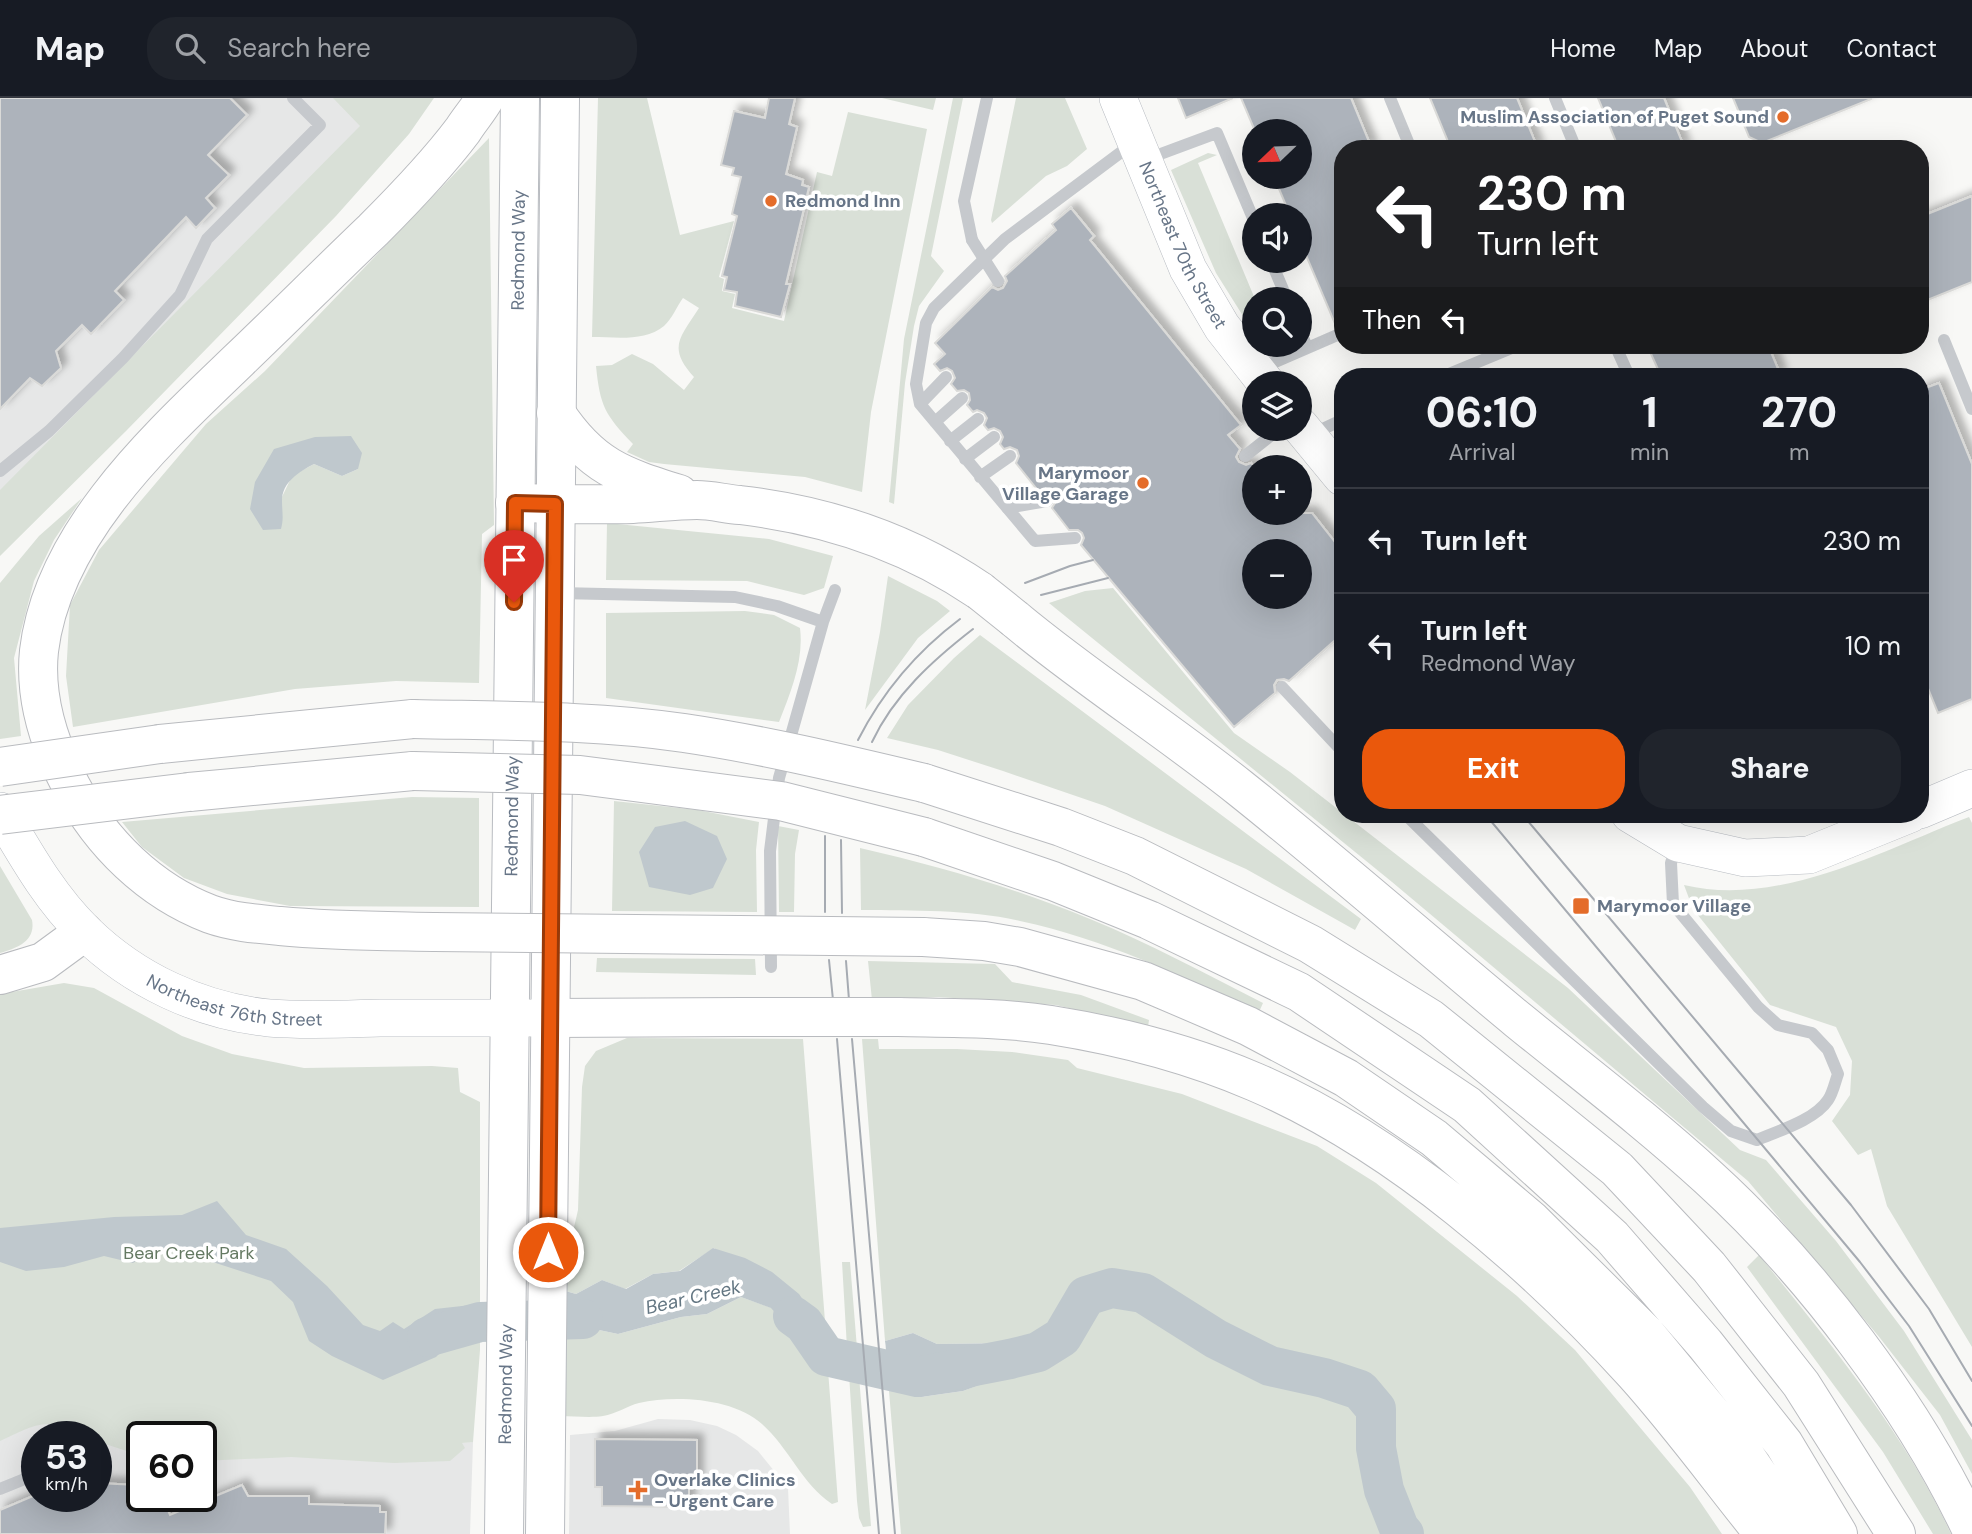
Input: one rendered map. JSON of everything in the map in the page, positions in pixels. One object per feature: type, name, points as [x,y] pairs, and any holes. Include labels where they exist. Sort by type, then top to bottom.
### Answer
[{"type":"main road","points":[[485,98],[447,151],[411,193],[208,390],[115,487],[76,543],[52,595],[39,652],[40,702],[52,750],[81,805],[122,858],[157,887],[211,914],[254,924],[434,932],[923,937],[984,941],[1020,947],[1143,981],[1248,1026],[1346,1078],[1434,1138],[1531,1220],[1646,1334],[1740,1448],[1798,1534]]},
{"type":"main road","name":"Redmond Way","points":[[504,1534],[520,98]]},
{"type":"main road","points":[[545,1534],[560,98]]},
{"type":"main road","points":[[556,413],[581,447],[604,465],[632,479],[698,500]]},
{"type":"main road","points":[[515,503],[592,505],[698,500],[776,509],[817,518],[874,537],[936,564],[980,591],[1064,660],[1238,786],[1518,1020],[1626,1105],[1711,1179],[1785,1257],[1826,1304],[1864,1354],[1909,1420],[1972,1531]]},
{"type":"main road","points":[[0,767],[160,744],[413,719],[586,723],[684,733],[792,752],[924,783],[1061,827],[1135,856],[1310,944],[1431,1019],[1617,1170],[1709,1267],[1801,1384],[1896,1534]]},
{"type":"main road","points":[[0,813],[413,771],[580,775],[780,801],[924,837],[1053,881],[1113,905],[1299,992],[1467,1105],[1612,1237],[1705,1343],[1784,1444],[1839,1534]]},
{"type":"main road","points":[[0,975],[43,962],[84,932]]},
{"type":"main road","points":[[550,1018],[988,1019],[1087,1032],[1141,1044],[1176,1053],[1255,1082],[1334,1122],[1431,1188],[1505,1248],[1564,1302],[1635,1374],[1764,1534]]},
{"type":"street","name":"Northeast 70th Street","points":[[1118,98],[1188,269],[1222,327],[1256,371]]},
{"type":"street","points":[[1307,441],[1334,469]]},
{"type":"street","points":[[1929,806],[1972,788]]},
{"type":"street","name":"Northeast 76th Street","points":[[0,813],[51,893],[84,932],[104,950],[148,979],[190,999],[229,1011],[284,1019],[550,1018]]},
{"type":"street","points":[[1645,823],[1678,843],[1745,859],[1809,855],[1888,823]]},
{"type":"lane","points":[[0,471],[49,431],[123,358],[180,295],[207,239],[320,125],[293,98]]},
{"type":"lane","points":[[987,98],[964,201],[972,240],[998,281]]},
{"type":"lane","points":[[1390,98],[1407,140]]},
{"type":"lane","points":[[1555,98],[1572,140]]},
{"type":"lane","points":[[1075,538],[1035,541],[920,404],[916,384],[926,323],[934,308],[1004,239],[1139,151],[1217,132],[1247,203]]},
{"type":"lane","points":[[1312,345],[1334,336]]},
{"type":"lane","points":[[1944,340],[1972,409]]},
{"type":"lane","points":[[1463,368],[1497,354]]},
{"type":"lane","points":[[1270,371],[1292,357]]},
{"type":"lane","points":[[920,404],[946,377]]},
{"type":"lane","points":[[934,422],[962,398]]},
{"type":"lane","points":[[950,441],[978,419]]},
{"type":"lane","points":[[1312,427],[1334,422]]},
{"type":"lane","points":[[965,459],[994,437]]},
{"type":"lane","points":[[1247,455],[1274,441]]},
{"type":"lane","points":[[980,477],[1010,456]]},
{"type":"lane","points":[[1007,508],[1046,501]]},
{"type":"lane","points":[[771,967],[770,850],[779,778],[822,622],[835,590]]},
{"type":"lane","points":[[556,593],[735,597],[777,606],[822,622]]},
{"type":"lane","points":[[1282,687],[1334,742]]},
{"type":"lane","points":[[1414,823],[1703,1107],[1731,1131],[1757,1140],[1797,1124],[1814,1113],[1828,1100],[1838,1074],[1828,1050],[1812,1033],[1778,1025],[1759,1007],[1673,904],[1671,863],[1678,843]]},
{"type":"lane","points":[[0,1489],[21,1480]]},
{"type":"shaded area","points":[[0,98],[417,98],[0,516]]},
{"type":"shaded area","points":[[0,1412],[51,1421],[21,1421],[21,1512],[112,1512],[112,1432],[126,1434],[126,1512],[217,1512],[217,1450],[473,1442],[470,1534],[0,1534]]},
{"type":"shaded area","points":[[658,1419],[690,1420],[717,1426],[736,1435],[758,1451],[788,1488],[790,1534],[569,1534],[570,1435],[615,1431]]},
{"type":"green space","points":[[333,98],[434,98],[409,134],[336,216],[0,556],[0,490],[360,126]]},
{"type":"green space","points":[[598,98],[647,98],[680,235],[734,221],[719,277],[724,279],[722,291],[735,294],[732,308],[784,321],[817,172],[832,176],[848,112],[927,129],[871,412],[862,492],[805,477],[649,462],[627,452],[633,444],[610,417],[602,401],[596,366],[612,365],[632,354],[653,364],[684,390],[694,377],[681,358],[679,342],[699,308],[683,298],[667,323],[656,331],[630,338],[592,337]]},
{"type":"green space","points":[[882,98],[936,98],[933,110]]},
{"type":"green space","points":[[953,98],[963,98],[931,256],[944,271],[919,306],[914,326],[905,383],[894,504],[889,502],[904,339]]},
{"type":"green space","points":[[1016,98],[1065,98],[1087,149],[1067,166],[1046,176],[992,223],[991,220]]},
{"type":"green space","points":[[489,138],[494,525],[482,534],[479,683],[396,681],[295,689],[73,727],[66,676],[70,605],[99,550],[206,424],[265,371]],"holes":[[[274,449],[358,469],[342,476],[314,464],[292,476],[281,499]]]},
{"type":"green space","points":[[1208,153],[1217,155],[1198,163],[1250,287],[1242,287],[1242,314],[1216,273],[1171,170]]},
{"type":"green space","points":[[82,498],[54,540],[34,581],[14,658],[21,736],[0,739],[0,583],[39,536]]},
{"type":"green space","points":[[607,523],[769,539],[833,556],[824,588],[804,595],[747,581],[606,580]]},
{"type":"green space","points":[[888,576],[937,601],[950,611],[918,638],[865,710],[880,632]]},
{"type":"green space","points":[[1113,588],[1234,733],[1334,806],[1334,823],[1356,823],[1568,988],[1740,1150],[1766,1160],[1836,1241],[1904,1331],[1972,1440],[1972,1474],[1940,1415],[1880,1338],[1748,1181],[1392,882],[1049,603],[1085,591]]},
{"type":"green space","points":[[745,611],[774,615],[800,628],[798,664],[779,722],[606,698],[606,613]]},
{"type":"green space","points":[[980,635],[1361,919],[1355,930],[1246,869],[1105,806],[938,750],[887,738],[908,705]]},
{"type":"green space","points":[[412,797],[479,798],[479,907],[290,906],[227,894],[184,878],[142,847],[122,822]]},
{"type":"green space","points":[[614,801],[698,810],[759,822],[756,850],[757,912],[612,911]]},
{"type":"green space","points":[[1969,817],[1972,823],[1972,1347],[1887,1206],[1871,1149],[1858,1155],[1832,1121],[1850,1095],[1852,1061],[1836,1027],[1770,1005],[1693,909],[1684,885],[1720,890],[1757,889],[1793,882],[1866,859]]},
{"type":"green space","points":[[778,826],[799,830],[795,854],[794,912],[779,912]]},
{"type":"green space","points":[[860,848],[976,879],[1062,908],[1134,938],[1263,1003],[1259,1012],[1112,948],[1020,921],[961,913],[861,910]]},
{"type":"green space","points":[[0,866],[32,920],[32,927],[24,942],[0,953]]},
{"type":"green space","points":[[597,958],[755,959],[756,975],[596,972]]},
{"type":"green space","points":[[868,961],[995,964],[1012,982],[1081,995],[1149,1020],[1148,1027],[1056,1005],[939,997],[872,1000]]},
{"type":"green space","name":"Bear Creek Park","points":[[64,983],[94,988],[182,1036],[232,1054],[304,1068],[458,1068],[460,1092],[480,1102],[480,1350],[473,1442],[462,1443],[465,1448],[450,1461],[394,1463],[291,1457],[217,1460],[217,1421],[126,1421],[126,1451],[112,1446],[112,1421],[21,1421],[21,1432],[0,1441],[0,994]]},
{"type":"green space","points":[[627,1038],[803,1039],[826,1334],[816,1320],[714,1248],[679,1271],[653,1274],[625,1289],[602,1280],[576,1294],[562,1290],[562,1279],[578,1210],[585,1066],[596,1051]]},
{"type":"green space","points":[[862,1039],[878,1039],[879,1049],[1012,1052],[1068,1060],[1077,1068],[1182,1094],[1317,1146],[1376,1183],[1517,1296],[1575,1350],[1690,1487],[1722,1534],[901,1534],[889,1391],[921,1397],[963,1391],[1041,1362],[1025,1343],[937,1344],[913,1333],[885,1341]]},
{"type":"green space","points":[[1759,1255],[1864,1389],[1911,1460],[1951,1534],[1933,1534],[1883,1452],[1747,1267]]},
{"type":"green space","points":[[842,1262],[850,1262],[857,1348],[847,1348]]},
{"type":"green space","points":[[741,1297],[772,1308],[828,1370],[838,1502],[832,1504],[821,1496],[762,1424],[750,1415],[720,1404],[669,1399],[639,1403],[603,1416],[560,1416],[561,1322],[618,1334],[681,1317],[707,1314]]},
{"type":"green space","points":[[849,1374],[859,1376],[871,1526],[863,1527],[857,1501]]},
{"type":"water","points":[[351,436],[362,453],[358,469],[342,476],[314,464],[303,470],[292,478],[285,488],[281,529],[263,530],[250,509],[255,482],[274,449],[315,437]]},
{"type":"water","points":[[685,821],[717,836],[727,859],[713,888],[690,895],[649,887],[639,852],[655,827]]},
{"type":"water","points":[[217,1201],[246,1235],[286,1249],[327,1286],[363,1325],[380,1331],[393,1322],[404,1329],[435,1309],[480,1304],[480,1326],[456,1337],[436,1357],[383,1380],[332,1356],[309,1341],[293,1302],[271,1281],[179,1251],[149,1253],[133,1263],[104,1256],[64,1267],[26,1271],[0,1262],[0,1228],[114,1217],[182,1215]]},
{"type":"water","points":[[713,1248],[745,1258],[772,1272],[799,1294],[826,1334],[828,1370],[771,1308],[741,1297],[707,1314],[681,1317],[618,1334],[561,1322],[562,1290],[576,1294],[602,1280],[626,1289],[653,1274],[680,1271]]},
{"type":"water","points":[[913,1333],[937,1344],[1025,1343],[1041,1363],[963,1391],[921,1397],[889,1391],[885,1341]]},
{"type":"pier","points":[[884,1337],[889,1395],[886,1392],[881,1341]]},
{"type":"building","points":[[0,98],[230,98],[247,115],[208,155],[229,175],[206,198],[215,208],[196,228],[186,217],[115,291],[124,300],[91,334],[82,325],[56,351],[61,368],[42,386],[30,378],[0,409]]},
{"type":"building","name":"Redmond Inn","points":[[769,98],[795,98],[789,124],[797,127],[786,174],[803,180],[802,185],[809,187],[781,317],[735,306],[737,292],[724,290],[727,277],[722,276],[737,216],[732,214],[741,177],[732,175],[734,168],[721,165],[734,111],[765,118]]},
{"type":"building","points":[[1178,98],[1233,98],[1186,118]]},
{"type":"building","points":[[1241,98],[1351,98],[1368,140],[1334,140],[1334,321],[1312,269],[1312,203],[1285,203],[1279,189],[1312,189],[1312,119],[1250,119]]},
{"type":"building","points":[[1430,98],[1517,98],[1534,140],[1447,140]]},
{"type":"building","points":[[1598,98],[1664,98],[1681,140],[1615,140]]},
{"type":"building","name":"Muslim Association of Puget Sound","points":[[1733,98],[1871,98],[1769,140],[1749,137]]},
{"type":"building","points":[[1972,196],[1972,282],[1929,299],[1929,213]]},
{"type":"building","name":"Marymoor Village Garage","points":[[1071,208],[1094,236],[1090,240],[1241,425],[1228,435],[1240,449],[1236,457],[1242,463],[1242,525],[1312,525],[1312,513],[1334,541],[1334,641],[1289,681],[1277,680],[1274,685],[1275,693],[1234,727],[1081,545],[1084,538],[1082,533],[1069,530],[1052,508],[1055,503],[1054,496],[1040,493],[1016,463],[1019,456],[1017,450],[1010,447],[1004,449],[1000,444],[1003,437],[1000,431],[994,428],[988,430],[984,425],[987,418],[984,413],[977,410],[973,412],[967,405],[970,400],[969,393],[964,390],[957,391],[951,384],[955,378],[952,371],[947,368],[940,371],[934,364],[945,354],[935,343],[992,287],[998,290],[1003,288],[1007,281],[1005,276],[1056,230],[1052,224]]},
{"type":"building","points":[[1651,354],[1772,354],[1778,368],[1657,368]]},
{"type":"building","points":[[1939,383],[1972,464],[1972,699],[1938,713],[1929,691],[1929,387]]},
{"type":"building","points":[[595,1439],[697,1440],[697,1488],[689,1488],[689,1507],[602,1506],[602,1487],[595,1487]]},
{"type":"building","points":[[112,1484],[126,1484],[126,1512],[169,1512],[170,1515],[177,1512],[217,1512],[217,1495],[242,1485],[248,1496],[309,1496],[309,1504],[380,1506],[380,1512],[386,1512],[385,1534],[0,1534],[0,1510],[21,1501],[21,1512],[112,1512]]},
{"type":"waterway","name":"Bear Creek","points":[[793,1316],[804,1324],[826,1356],[917,1377],[1038,1352],[1062,1337],[1086,1296],[1112,1288],[1143,1293],[1216,1339],[1270,1366],[1324,1378],[1360,1390],[1376,1409],[1376,1448],[1384,1490],[1404,1534]]},
{"type":"waterway","name":"Bear Creek","points":[[427,1337],[480,1322],[583,1319]]},
{"type":"tram line","points":[[1025,583],[1093,560]]},
{"type":"tram line","points":[[1041,595],[1108,578]]},
{"type":"tram line","points":[[858,740],[878,705],[902,674],[929,645],[960,619]]},
{"type":"tram line","points":[[872,742],[903,694],[943,653],[973,629]]},
{"type":"tram line","points":[[1493,823],[1860,1262],[1909,1326],[1972,1426]]},
{"type":"tram line","points":[[1530,823],[1851,1205],[1929,1309],[1972,1381]]},
{"type":"tram line","points":[[825,836],[825,912]]},
{"type":"tram line","points":[[841,840],[842,913]]},
{"type":"tram line","points":[[829,960],[833,1000]]},
{"type":"tram line","points":[[846,961],[849,1000]]},
{"type":"tram line","points":[[837,1039],[879,1534]]},
{"type":"tram line","points":[[852,1039],[895,1534]]},
{"type":"place","name":"Muslim Association of Puget Sound","points":[[1783,117]]},
{"type":"place","name":"Redmond Inn","points":[[771,201]]},
{"type":"place","name":"Marymoor Village Garage","points":[[1143,483]]},
{"type":"place","name":"Marymoor Village","points":[[1581,906]]},
{"type":"place","name":"Overlake Clinics - Urgent Care","points":[[638,1490]]},
{"type":"route","points":[[514,602],[515,503],[555,504],[548,1252]]}]
